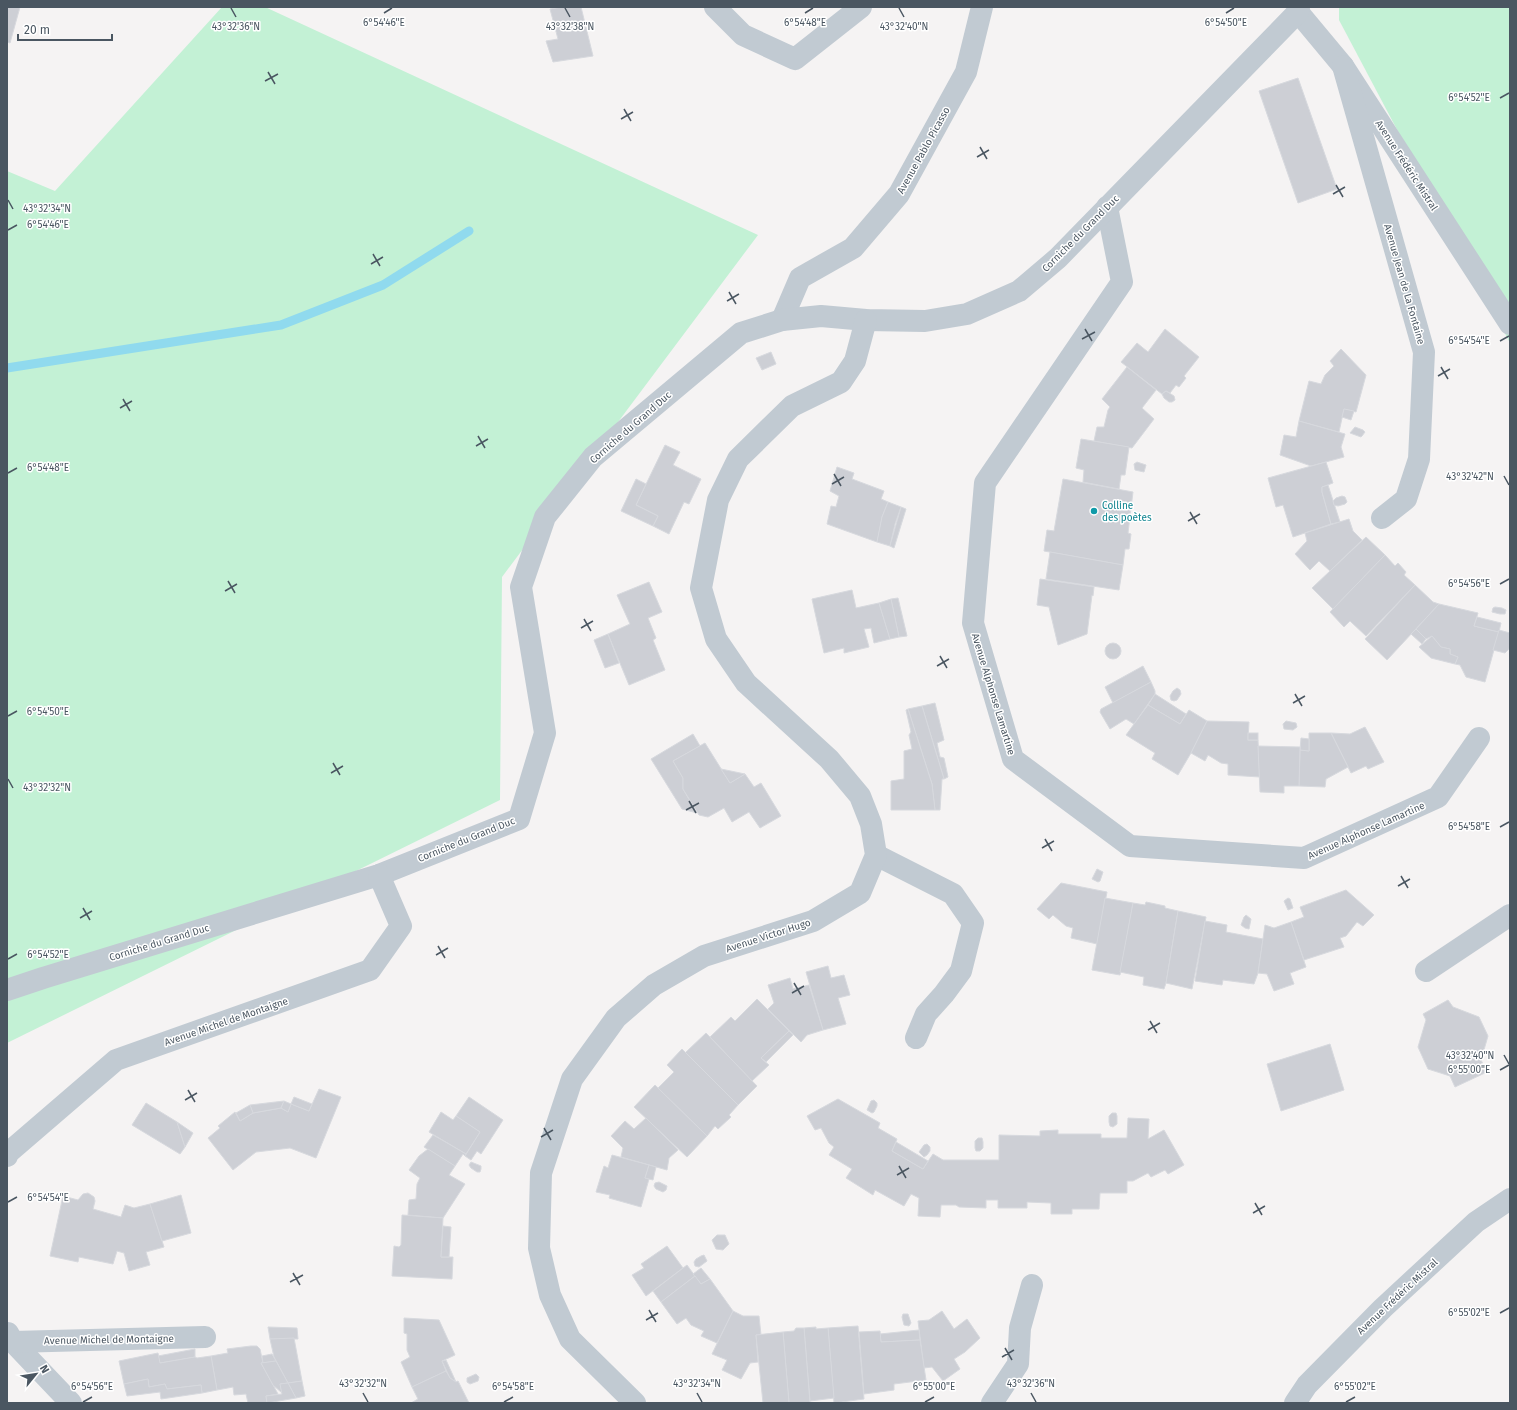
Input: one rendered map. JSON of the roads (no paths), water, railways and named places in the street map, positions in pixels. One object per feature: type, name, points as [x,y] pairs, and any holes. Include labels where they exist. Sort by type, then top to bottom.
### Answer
[{"type":"street","points":[[716,7],[743,35],[795,59],[861,7]]},
{"type":"street","name":"Avenue Pablo Picasso","points":[[782,320],[800,278],[853,248],[899,194],[966,72],[982,7]]},
{"type":"street","name":"Corniche du Grand Duc","points":[[7,990],[51,975],[379,875],[519,819],[545,733],[522,587],[545,517],[593,457],[741,332],[782,320],[821,316],[866,320],[925,320],[967,314],[1019,291],[1058,258],[1299,10]]},
{"type":"street","name":"Avenue Frédéric Mistral","points":[[1299,10],[1343,66],[1510,324]]},
{"type":"street","name":"Avenue Jean de La Fontaine","points":[[1343,66],[1424,352],[1419,459],[1406,498],[1382,518]]},
{"type":"street","name":"Avenue Alphonse Lamartine","points":[[1107,207],[1122,282],[985,483],[972,622],[1013,759],[1130,846],[1304,858],[1438,797],[1479,738]]},
{"type":"street","points":[[866,320],[855,361],[841,382],[792,406],[738,458],[718,500],[701,588],[716,639],[746,683],[829,759],[860,796],[871,824],[876,856],[953,894],[973,923],[961,971],[944,994],[926,1014],[916,1038]]},
{"type":"street","name":"Avenue Victor Hugo","points":[[635,1403],[570,1339],[550,1295],[539,1248],[541,1172],[572,1079],[616,1018],[654,985],[704,956],[812,921],[860,893],[876,856]]},
{"type":"street","name":"Avenue Michel de Montaigne","points":[[7,1156],[8,1153],[116,1060],[370,970],[401,926],[379,875]]},
{"type":"street","points":[[1426,971],[1510,914]]},
{"type":"street","name":"Avenue Frédéric Mistral","points":[[1295,1403],[1307,1385],[1382,1308],[1476,1222],[1510,1199]]},
{"type":"street","points":[[992,1403],[1018,1364],[1020,1328],[1032,1285]]},
{"type":"street","name":"Avenue Michel de Montaigne","points":[[10,1337],[205,1337]]},
{"type":"street","name":"Avenue Michel de Montaigne","points":[[10,1337],[71,1403]]},
{"type":"waterway","points":[[7,368],[281,325],[383,285],[469,231]]},
{"type":"place","name":"Colline des poètes","points":[[1094,511]]}]
